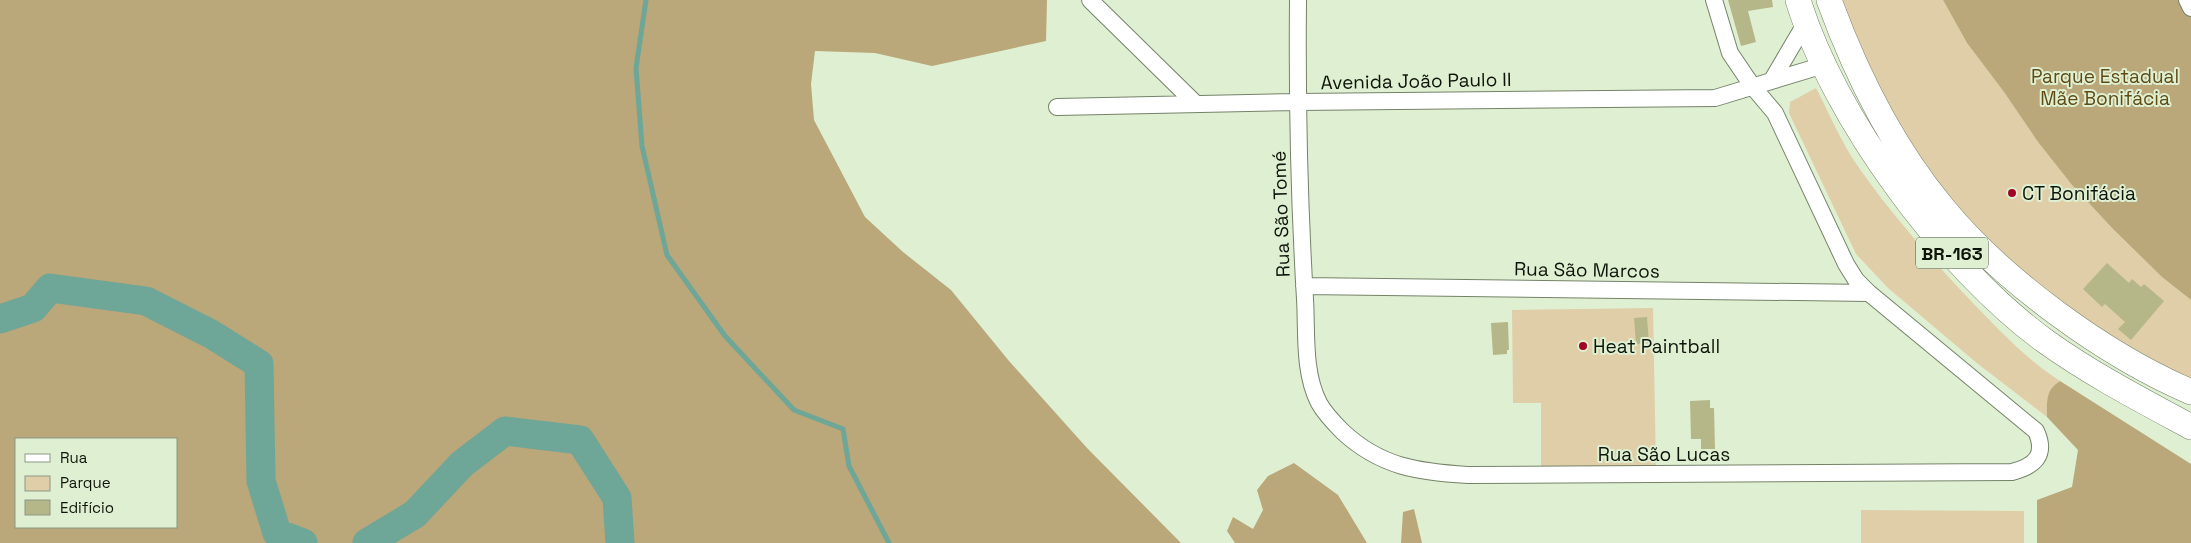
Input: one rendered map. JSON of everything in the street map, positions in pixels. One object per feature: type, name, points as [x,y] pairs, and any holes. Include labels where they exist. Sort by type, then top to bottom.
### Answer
[{"type":"highway","name":"BR-163","points":[[1798,0],[1805,24],[1854,122],[1886,172],[1923,220],[1959,262],[2001,304],[2044,340],[2095,374],[2191,428]]},
{"type":"highway","name":"BR-163","points":[[1829,0],[1858,72],[1882,116],[1911,165],[1943,209],[2000,266],[2065,318],[2108,348],[2191,392]]},
{"type":"street","points":[[1090,0],[1196,104]]},
{"type":"street","name":"Rua São Tomé","points":[[1298,0],[1297,102],[1304,286],[1310,379],[1319,403],[1332,421]]},
{"type":"street","points":[[1714,0],[1730,53],[1753,87],[1774,113],[1846,264],[1856,280],[1869,293]]},
{"type":"street","points":[[2187,0],[2191,8]]},
{"type":"street","points":[[1772,80],[1805,24]]},
{"type":"street","name":"Avenida João Paulo II","points":[[1057,107],[1297,102],[1715,98],[1824,65]]},
{"type":"street","name":"Rua São Marcos","points":[[1304,286],[1869,293]]},
{"type":"street","name":"Rua São Lucas","points":[[1332,421],[1359,447],[1388,462],[1424,472],[1468,475],[2012,472],[2024,469],[2038,456],[2041,448],[2036,431],[1869,293]]},
{"type":"green space","points":[[0,0],[1047,0],[1046,41],[932,66],[875,53],[815,51],[811,84],[814,120],[865,217],[903,252],[951,290],[1009,361],[1087,448],[1181,543],[0,543]]},
{"type":"green space","name":"CT Bonifácia","points":[[1837,0],[1943,0],[1967,43],[2004,92],[2038,142],[2072,185],[2162,277],[2191,300],[2191,381],[2089,323],[2029,280],[1950,200],[1901,131]]},
{"type":"green space","name":"Parque Estadual Mãe Bonifácia","points":[[1943,0],[2191,0],[2191,300],[2162,277],[2072,185],[2038,142],[2004,92],[1967,43]]},
{"type":"green space","points":[[1816,88],[1851,156],[1912,236],[2003,334],[2060,381],[2049,392],[2047,417],[1978,364],[1888,288],[1856,254],[1789,113],[1790,102]]},
{"type":"green space","points":[[1653,308],[1656,468],[1541,468],[1541,403],[1513,403],[1512,310]]},
{"type":"green space","points":[[2060,381],[2191,464],[2191,543],[2037,543],[2037,500],[2072,487],[2078,450],[2047,417],[2049,392]]},
{"type":"green space","points":[[1294,463],[1338,495],[1367,543],[1235,543],[1227,531],[1233,517],[1253,529],[1263,510],[1257,490],[1268,476]]},
{"type":"green space","points":[[1414,509],[1422,543],[1401,543],[1403,512]]},
{"type":"green space","points":[[1861,510],[2024,511],[2024,543],[1861,543]]},
{"type":"building","points":[[1728,0],[1772,0],[1773,7],[1748,11],[1756,42],[1741,46]]},
{"type":"building","points":[[2107,263],[2129,283],[2132,279],[2141,287],[2144,284],[2164,301],[2131,340],[2118,329],[2125,322],[2105,304],[2102,307],[2083,289]]},
{"type":"building","points":[[1647,317],[1649,343],[1636,344],[1634,318]]},
{"type":"building","points":[[1508,322],[1509,350],[1507,350],[1507,354],[1493,355],[1491,323]]},
{"type":"building","points":[[1710,400],[1710,408],[1714,408],[1715,449],[1701,449],[1701,439],[1691,439],[1690,401]]},
{"type":"waterway","points":[[646,0],[636,68],[642,146],[667,255],[725,336],[794,410],[843,429],[849,466],[889,543]]},
{"type":"waterway","points":[[0,319],[33,308],[50,288],[146,301],[211,334],[259,364],[261,481],[277,533],[303,543]]},
{"type":"waterway","points":[[367,543],[415,514],[462,464],[505,431],[580,440],[617,498],[620,543]]},
{"type":"place","name":"CT Bonifácia","points":[[2012,193]]},
{"type":"place","name":"Heat Paintball","points":[[1583,346]]}]
